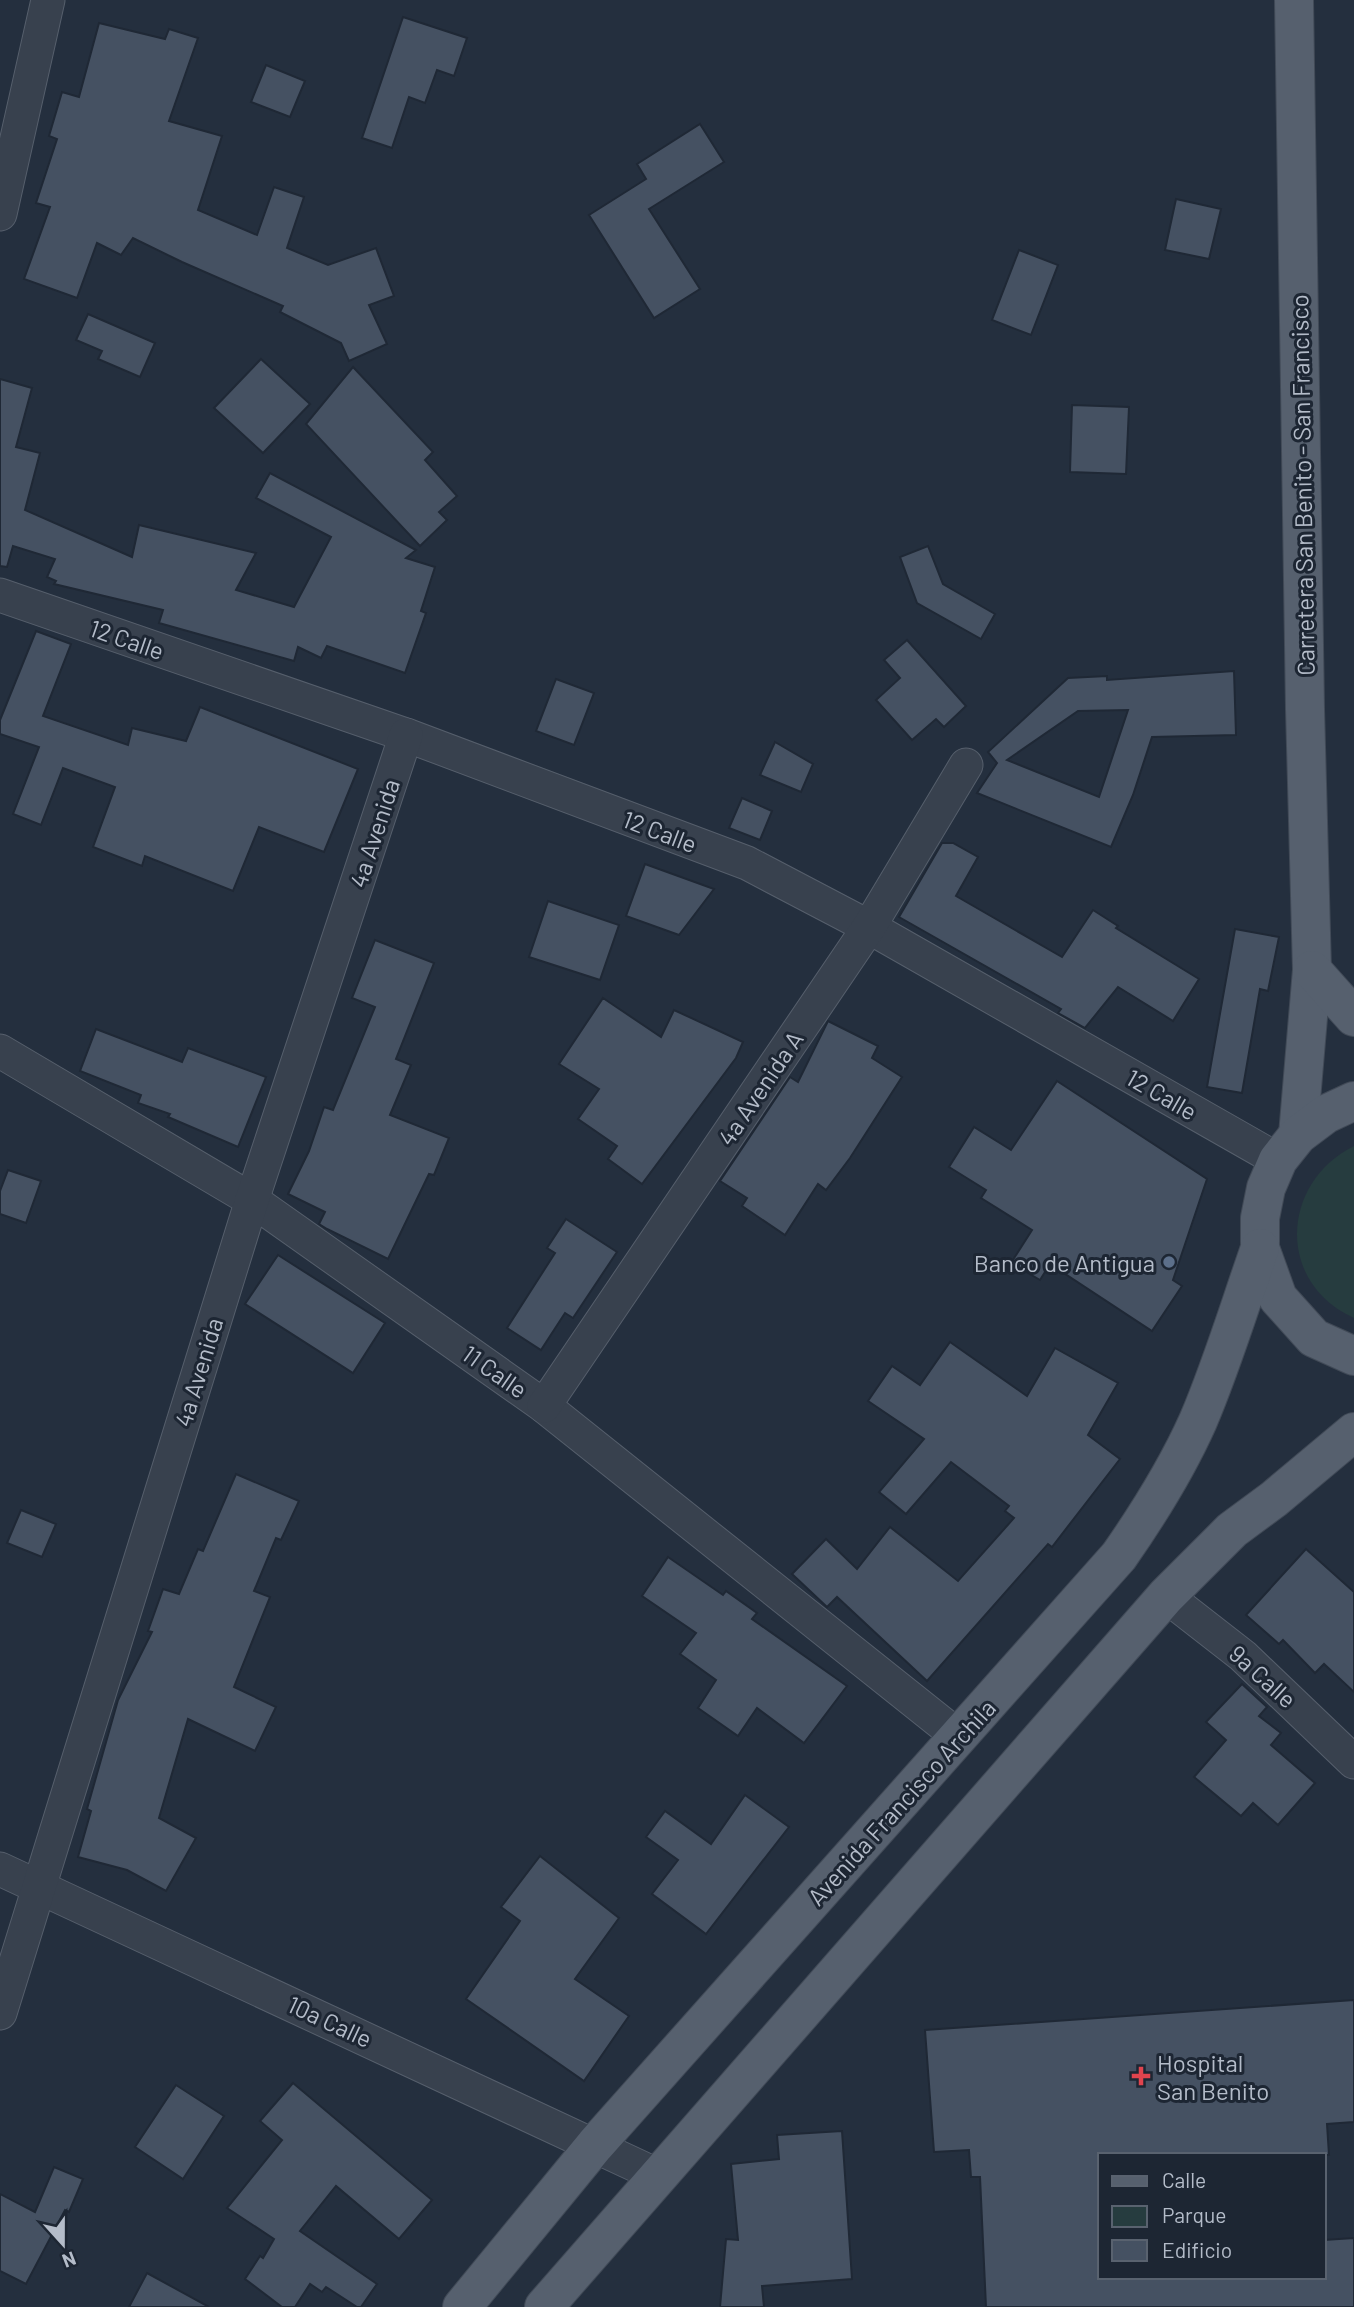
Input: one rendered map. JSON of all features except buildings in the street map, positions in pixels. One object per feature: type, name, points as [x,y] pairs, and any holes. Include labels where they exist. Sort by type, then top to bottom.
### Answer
[{"type":"main road","name":"Carretera San Benito - San Francisco","points":[[1288,1148],[1312,970],[1305,709],[1294,0]]},
{"type":"main road","points":[[1312,970],[1354,1017]]},
{"type":"main road","points":[[1354,1101],[1326,1114],[1288,1148],[1264,1198],[1260,1218],[1260,1248],[1278,1298],[1314,1338],[1354,1356]]},
{"type":"main road","name":"Avenida Francisco Archila","points":[[472,2303],[596,2145],[1119,1556],[1170,1477],[1198,1420],[1260,1248]]},
{"type":"main road","points":[[544,2307],[1166,1596],[1233,1530],[1354,1432]]},
{"type":"street","points":[[0,210],[48,0]]},
{"type":"street","name":"12 Calle","points":[[0,595],[407,735],[747,863],[1288,1148]]},
{"type":"street","name":"4a Avenida","points":[[0,2013],[252,1200],[407,735]]},
{"type":"street","name":"4a Avenida A","points":[[544,1406],[869,927],[966,765]]},
{"type":"street","name":"11 Calle","points":[[0,1051],[252,1200],[544,1406],[959,1737]]},
{"type":"street","name":"9a Calle","points":[[1166,1596],[1243,1656],[1354,1762]]},
{"type":"street","name":"10a Calle","points":[[0,1869],[659,2176]]},
{"type":"green space","points":[[1354,1146],[1354,1318],[1329,1302],[1311,1282],[1300,1258],[1297,1233],[1301,1207],[1312,1184],[1330,1163]]},
{"type":"place","name":"Banco de Antigua","points":[[1169,1262]]},
{"type":"place","name":"Hospital San Benito","points":[[1141,2076]]}]
